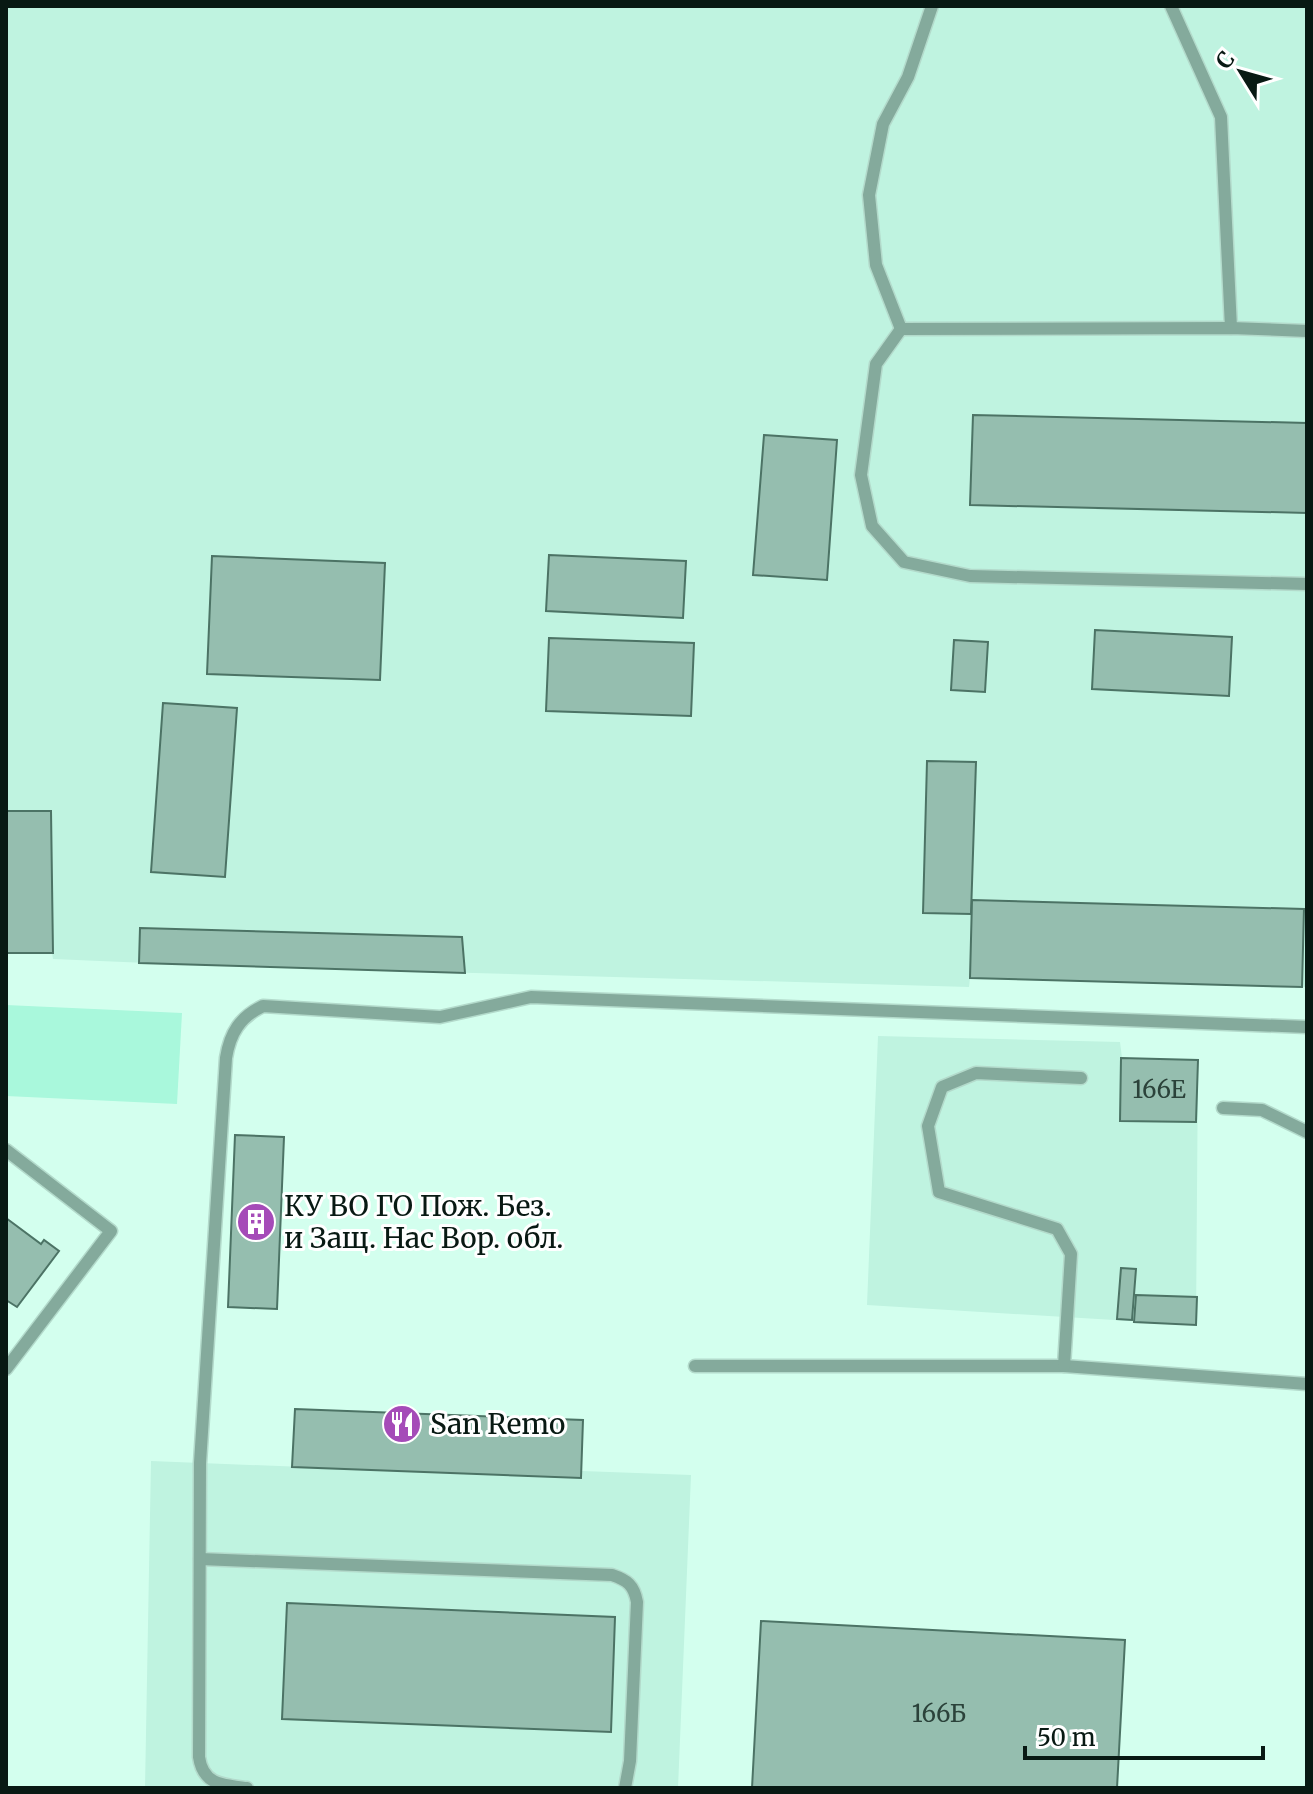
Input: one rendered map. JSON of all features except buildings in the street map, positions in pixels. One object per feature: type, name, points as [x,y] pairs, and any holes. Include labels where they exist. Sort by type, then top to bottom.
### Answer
[{"type":"lane","points":[[901,329],[876,265],[869,195],[883,124],[908,77],[932,6]]},
{"type":"lane","points":[[1171,6],[1221,117],[1231,328]]},
{"type":"lane","points":[[901,329],[1231,328],[1307,331]]},
{"type":"lane","points":[[901,329],[876,364],[861,475],[872,526],[904,562],[970,576],[1307,584]]},
{"type":"lane","points":[[247,1788],[223,1785],[210,1780],[200,1770],[200,1463],[226,1058],[229,1040],[239,1022],[249,1013],[263,1006],[440,1017],[531,997],[1307,1027]]},
{"type":"lane","points":[[1064,1366],[1071,1254],[1057,1229],[939,1192],[928,1126],[942,1087],[976,1073],[1081,1078]]},
{"type":"lane","points":[[1223,1108],[1262,1110],[1307,1132]]},
{"type":"lane","points":[[6,1150],[111,1231],[6,1369]]},
{"type":"lane","points":[[695,1366],[1064,1366],[1307,1384]]},
{"type":"lane","points":[[200,1559],[612,1575],[625,1579],[635,1590],[637,1602],[630,1761],[625,1788]]},
{"type":"shaded area","points":[[6,6],[1307,6],[1307,987],[970,978],[969,987],[194,965],[53,959],[52,953],[6,953]]},
{"type":"shaded area","points":[[6,1005],[182,1013],[177,1104],[6,1096]]},
{"type":"shaded area","points":[[878,1036],[1120,1042],[1122,1058],[1198,1060],[1196,1325],[867,1305]]},
{"type":"shaded area","points":[[151,1461],[581,1478],[582,1471],[691,1475],[678,1788],[145,1788]]},
{"type":"place","name":"КУ ВО ГО Пож. Без. и Защ. Нас Вор. обл.","points":[[256,1222]]},
{"type":"place","name":"San Remo","points":[[402,1424]]}]
